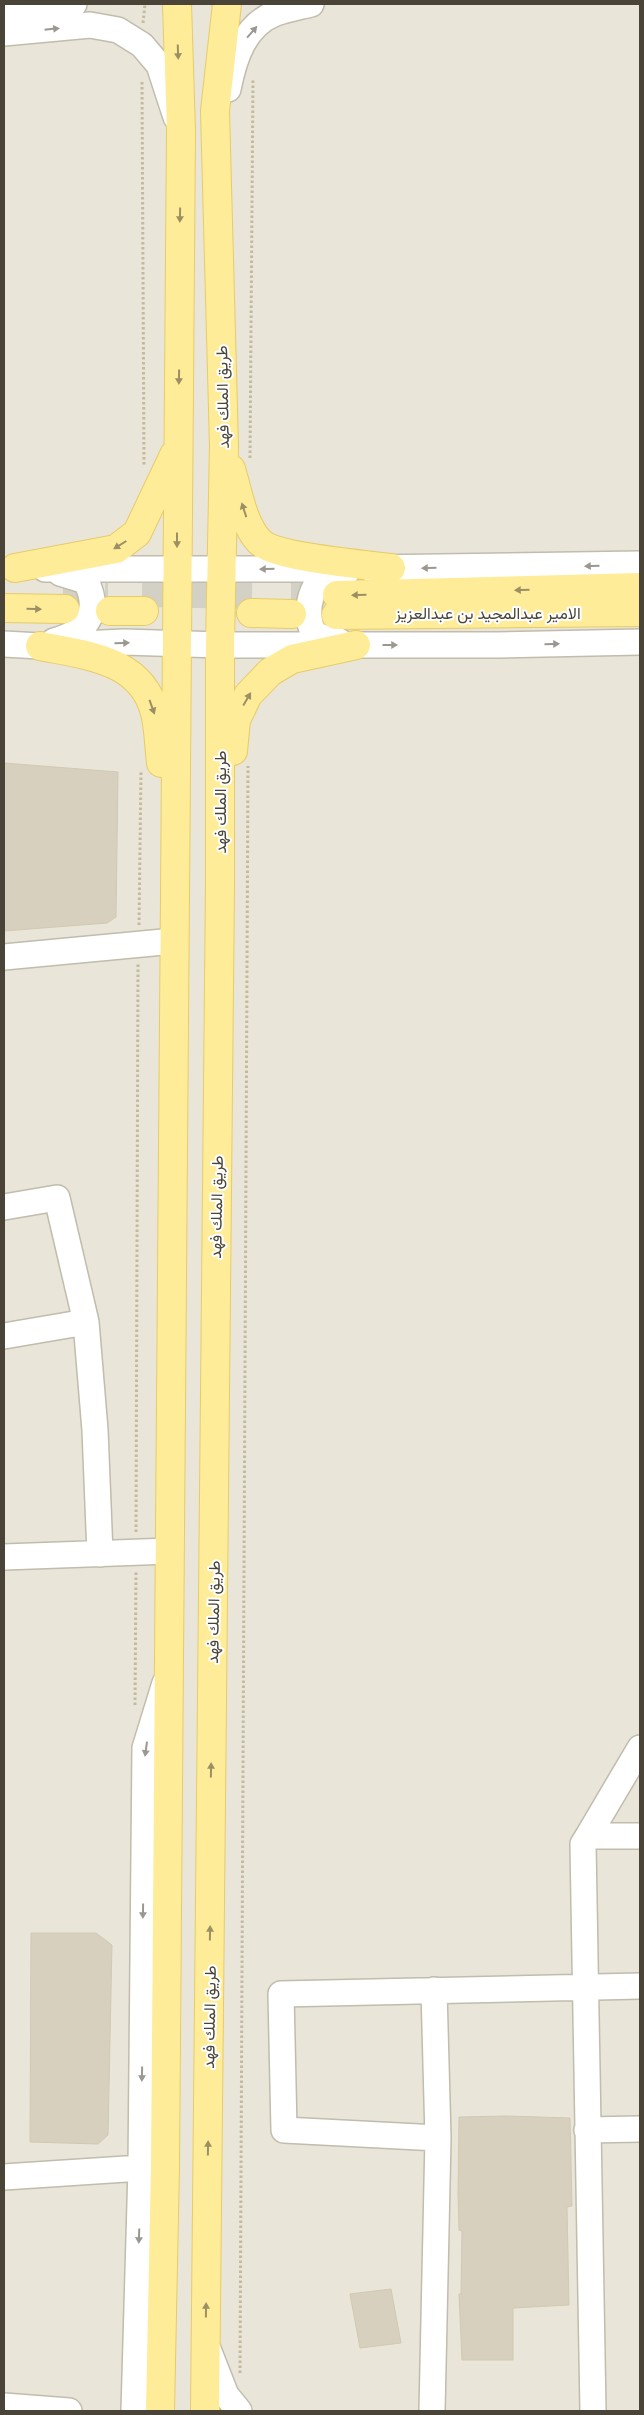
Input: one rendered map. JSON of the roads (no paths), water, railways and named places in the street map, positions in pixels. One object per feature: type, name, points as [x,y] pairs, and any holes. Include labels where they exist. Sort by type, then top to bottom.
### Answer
[{"type":"main road","points":[[160,2411],[165,2166],[181,132],[177,4]]},
{"type":"main road","name":"طريق الملك فهد","points":[[205,2411],[220,884],[220,645],[224,446],[215,111],[228,4]]},
{"type":"main road","points":[[12,573],[116,549],[123,544],[137,533],[178,445]]},
{"type":"main road","points":[[224,446],[248,524],[260,542],[283,553],[391,568]]},
{"type":"main road","points":[[4,608],[64,601],[12,573]]},
{"type":"main road","name":"الامير عبدالمجيد بن عبدالعزيز","points":[[640,587],[337,605],[640,612]]},
{"type":"main road","points":[[109,601],[143,602]]},
{"type":"main road","points":[[251,604],[291,604]]},
{"type":"main road","points":[[220,884],[236,720],[248,695],[270,672],[292,659],[356,645]]},
{"type":"main road","points":[[40,646],[99,658],[122,667],[146,692],[155,713],[175,880]]},
{"type":"street","points":[[4,11],[74,4]]},
{"type":"street","points":[[216,143],[235,57],[252,30],[275,13],[311,4]]},
{"type":"street","points":[[4,33],[90,25],[118,30],[142,45],[159,64],[181,132]]},
{"type":"street","points":[[12,573],[640,564]]},
{"type":"street","points":[[356,645],[318,635],[312,630],[309,612],[310,596],[322,580],[362,568]]},
{"type":"street","points":[[12,573],[59,573],[86,581],[93,596],[90,617],[82,629],[67,638],[40,646]]},
{"type":"street","points":[[4,644],[40,646],[124,642],[220,645],[356,645],[640,642]]},
{"type":"street","points":[[4,956],[174,941]]},
{"type":"street","points":[[4,1207],[56,1198],[86,1322],[100,1554]]},
{"type":"street","points":[[4,1336],[86,1322]]},
{"type":"street","points":[[4,1558],[170,1551]]},
{"type":"street","points":[[134,2411],[141,2168],[145,1748],[169,1668]]},
{"type":"street","points":[[593,2411],[584,1987],[583,1844],[640,1748]]},
{"type":"street","points":[[588,1836],[640,1836]]},
{"type":"street","points":[[438,2138],[284,2130],[281,1994],[640,1986]]},
{"type":"street","points":[[432,2411],[438,2138],[434,1990]]},
{"type":"street","points":[[587,2130],[640,2128]]},
{"type":"street","points":[[4,2177],[141,2168]]},
{"type":"street","points":[[206,2343],[226,2395],[239,2411]]},
{"type":"street","points":[[4,2406],[69,2411]]},
{"type":"tunnel","points":[[63,592],[108,592]]},
{"type":"tunnel","points":[[142,593],[252,595]]},
{"type":"tunnel","points":[[291,595],[335,595]]}]
